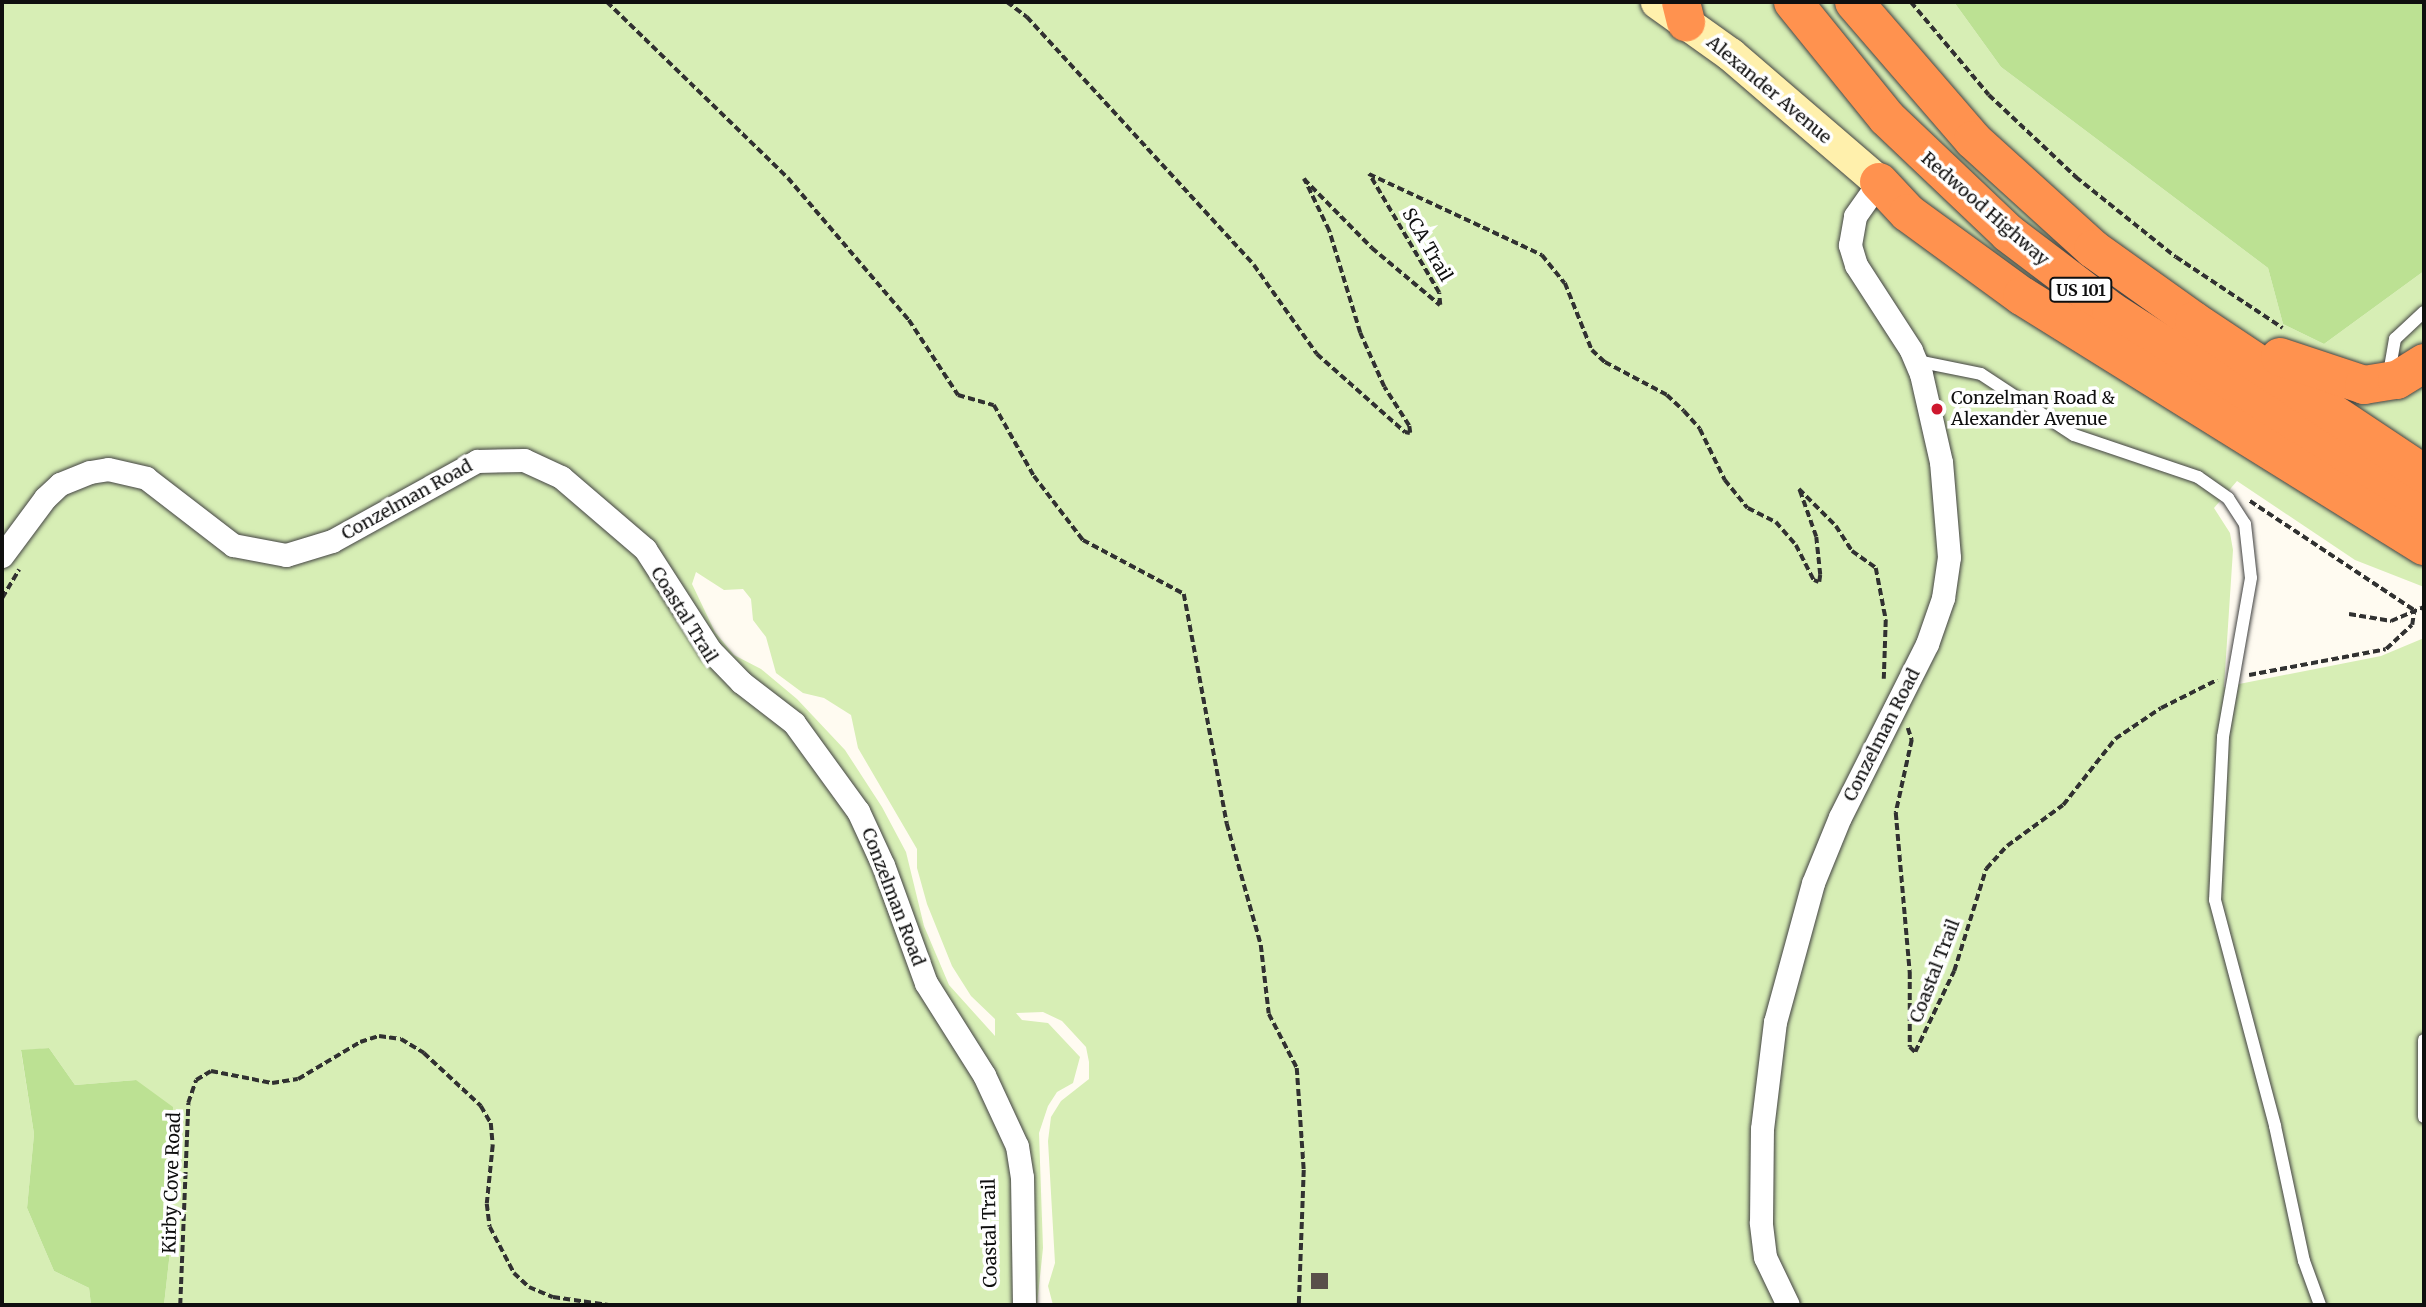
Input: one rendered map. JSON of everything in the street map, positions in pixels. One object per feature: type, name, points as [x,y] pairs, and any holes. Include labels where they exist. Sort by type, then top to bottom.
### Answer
[{"type":"highway","name":"Redwood Highway","points":[[1793,2],[1887,118],[2008,233],[2111,311],[2424,513]]},
{"type":"highway","name":"US 101","points":[[1853,2],[1917,80],[2024,189],[2093,248],[2194,321],[2424,474]]},
{"type":"highway","points":[[1886,2],[2024,189]]},
{"type":"highway","points":[[1879,181],[1908,213],[2022,296],[2424,546]]},
{"type":"highway","points":[[2194,321],[2344,382],[2388,383],[2424,363]]},
{"type":"main road","name":"Alexander Avenue","points":[[1675,9],[1879,181]]},
{"type":"street","name":"Conzelman Road","points":[[1788,1305],[1768,1266],[1761,1222],[1762,1129],[1775,1022],[1802,918],[1826,849],[1927,644],[1948,576],[1945,488],[1917,361],[1861,274],[1850,245],[1855,216],[1879,181]]},
{"type":"street","name":"Conzelman Road","points":[[13,559],[45,498],[60,484],[90,472],[108,469],[146,478],[233,545],[286,555],[332,541],[477,461],[524,460],[561,477],[645,550],[710,650],[741,682],[793,723],[858,811],[926,983],[984,1075],[1017,1146],[1022,1177],[1024,1305]]},
{"type":"lane","points":[[2388,383],[2392,346],[2400,332],[2424,312]]},
{"type":"lane","points":[[1917,361],[1981,374],[2062,430],[2180,468],[2220,492],[2245,524],[2251,555],[2248,605],[2234,669],[2221,758],[2215,900],[2275,1126],[2304,1261],[2320,1305]]},
{"type":"lane","points":[[2424,1040],[2424,1117]]},
{"type":"path","points":[[607,2],[788,178],[909,320],[958,395],[994,405],[1034,476],[1083,540],[1184,594],[1227,824],[1261,944],[1269,1014],[1297,1068],[1304,1170],[1299,1305]]},
{"type":"path","name":"SCA Trail","points":[[1007,2],[1027,17],[1254,265],[1297,331],[1324,362],[1405,432],[1410,433],[1409,426],[1384,387],[1360,333],[1329,231],[1304,179],[1365,242],[1440,305],[1439,293],[1369,174],[1542,255],[1565,283],[1596,355],[1667,395],[1684,411],[1704,435],[1732,489],[1748,508],[1776,522],[1796,545],[1814,580],[1819,582],[1820,575],[1816,537],[1799,489],[1836,526],[1852,551],[1876,568],[1886,620],[1888,660],[1881,686]]},
{"type":"path","points":[[1911,2],[1981,87],[2076,177],[2176,257],[2287,331]]},
{"type":"path","points":[[2220,492],[2262,505],[2414,610]]},
{"type":"path","points":[[2,598],[13,559]]},
{"type":"path","points":[[2348,614],[2391,621],[2424,607]]},
{"type":"path","points":[[2234,669],[2251,676],[2386,649],[2412,625],[2414,610]]},
{"type":"path","name":"Coastal Trail","points":[[1898,736],[1903,723],[1912,740],[1895,813],[1896,854],[1910,972],[1910,1047],[1915,1052],[1954,971],[1986,869],[2007,846],[2063,805],[2115,739],[2234,669]]},
{"type":"path","name":"Kirby Cove Road","points":[[180,1305],[188,1103],[196,1080],[211,1071],[272,1083],[298,1080],[360,1042],[379,1036],[401,1039],[424,1053],[486,1115],[493,1145],[487,1193],[490,1227],[514,1273],[529,1287],[553,1297],[609,1305],[673,1305]]},
{"type":"green space","points":[[2,2],[1954,2],[2001,67],[2268,268],[2283,324],[2324,344],[2424,271],[2424,587],[2355,560],[2237,481],[2214,508],[2230,533],[2233,550],[2224,687],[2381,656],[2424,638],[2424,1305],[1053,1305],[1048,1286],[1055,1263],[1048,1141],[1051,1117],[1061,1101],[1089,1079],[1089,1062],[1086,1047],[1062,1021],[1043,1012],[1016,1013],[1022,1020],[1048,1023],[1080,1057],[1073,1083],[1057,1092],[1048,1106],[1039,1133],[1043,1248],[1037,1305],[164,1305],[171,1243],[136,1080],[75,1085],[49,1048],[21,1051],[34,1134],[27,1208],[54,1271],[89,1288],[91,1305],[2,1305]],"holes":[[[696,572],[724,590],[743,589],[751,599],[753,620],[766,637],[776,673],[803,693],[824,698],[851,715],[858,748],[917,849],[917,868],[927,904],[952,966],[971,996],[995,1019],[995,1036],[949,985],[924,926],[906,852],[882,807],[845,750],[797,699],[761,669],[734,655],[715,632],[692,584]]]},
{"type":"green space","points":[[1954,2],[2424,2],[2424,271],[2324,344],[2283,324],[2268,268],[2001,67]]},
{"type":"green space","points":[[49,1048],[75,1085],[136,1080],[173,1107],[171,1243],[164,1305],[91,1305],[89,1288],[54,1271],[27,1208],[34,1134],[21,1050]]},
{"type":"building","points":[[1311,1273],[1328,1273],[1328,1289],[1311,1289]]},
{"type":"place","name":"Conzelman Road & Alexander Avenue","points":[[1937,409]]}]
